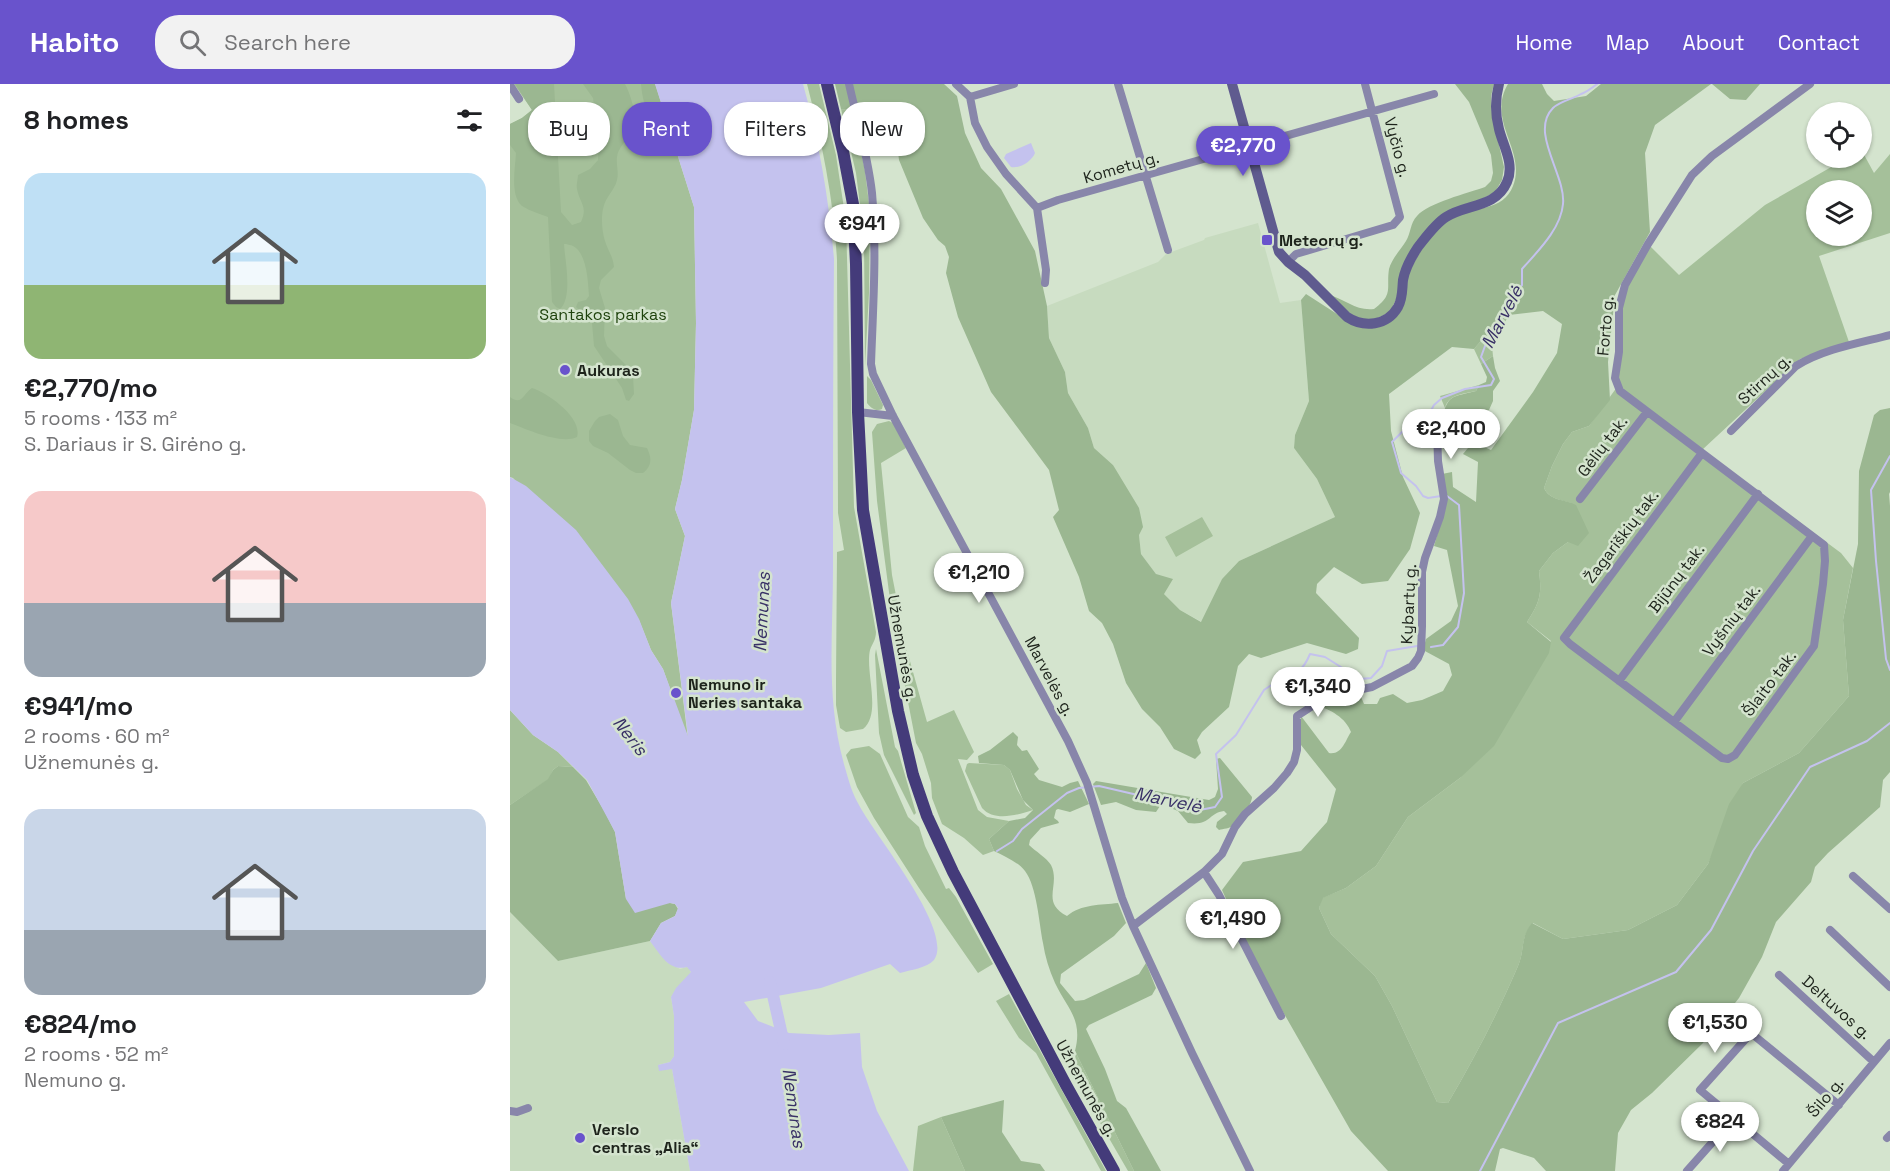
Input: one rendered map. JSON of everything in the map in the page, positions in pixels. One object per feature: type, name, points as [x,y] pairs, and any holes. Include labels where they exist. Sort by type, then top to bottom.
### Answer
[{"type":"main road","name":"Užnemunės g.","points":[[827,84],[853,204],[861,494],[898,711],[918,791],[949,864],[1114,1171]]},
{"type":"street","name":"Marvelės g.","points":[[849,84],[868,167],[873,208],[875,264],[871,364],[873,374],[892,416],[1068,741],[1087,783],[1122,898],[1133,926],[1250,1171]]},
{"type":"street","points":[[956,84],[970,97],[975,123],[987,147],[1006,174],[1037,208],[1046,270],[1045,283]]},
{"type":"street","points":[[970,97],[1014,84]]},
{"type":"street","points":[[1118,84],[1168,250]]},
{"type":"street","points":[[1232,84],[1280,252],[1347,317],[1361,324],[1378,323],[1392,315],[1402,298],[1403,278],[1410,261],[1439,222],[1447,216],[1491,200],[1498,195],[1508,181],[1509,162],[1495,108],[1499,84]]},
{"type":"street","name":"Vyčio g.","points":[[1288,262],[1296,254],[1393,225],[1400,217],[1365,84]]},
{"type":"street","name":"Forto g.","points":[[1810,84],[1698,168],[1659,226],[1625,285],[1619,308],[1616,383],[1620,391],[1824,545]]},
{"type":"street","points":[[510,86],[519,99]]},
{"type":"street","name":"Kometų g.","points":[[1037,208],[1058,200],[1434,94]]},
{"type":"street","name":"Stirnų g.","points":[[1731,431],[1796,366],[1822,354],[1890,335]]},
{"type":"street","points":[[858,412],[892,416]]},
{"type":"street","name":"Gėlių tak.","points":[[1580,500],[1647,412]]},
{"type":"street","name":"Kybartų g.","points":[[1133,926],[1204,872],[1222,854],[1235,827],[1245,814],[1274,788],[1294,762],[1297,750],[1297,716],[1328,696],[1372,687],[1412,666],[1418,658],[1421,651],[1422,634],[1422,572],[1440,517],[1443,496],[1438,461],[1437,427]]},
{"type":"street","name":"Žagariškių tak.","points":[[1619,681],[1564,638],[1702,453]]},
{"type":"street","name":"Bijūnų tak.","points":[[1619,681],[1758,494]]},
{"type":"street","name":"Vyšnių tak.","points":[[1674,722],[1812,536]]},
{"type":"street","name":"Šlaito tak.","points":[[1674,722],[1722,758],[1728,759],[1735,755],[1814,646],[1826,561],[1824,545]]},
{"type":"street","points":[[1619,681],[1674,722]]},
{"type":"street","points":[[1204,872],[1219,895],[1281,1016]]},
{"type":"street","points":[[1853,876],[1890,909]]},
{"type":"street","points":[[1830,930],[1890,987]]},
{"type":"street","name":"Deltuvos g.","points":[[1779,975],[1874,1062]]},
{"type":"street","points":[[1787,1168],[1734,1118],[1700,1090],[1751,1033],[1839,1105]]},
{"type":"street","name":"Šilo g.","points":[[1787,1168],[1890,1042]]},
{"type":"street","points":[[510,1111],[517,1112],[528,1108]]},
{"type":"street","points":[[1687,1171],[1734,1118]]},
{"type":"shaded area","points":[[1258,223],[1280,303],[1301,300],[1309,401],[1295,435],[1294,448],[1317,479],[1335,517],[1239,561],[1222,579],[1202,622],[1180,610],[1164,594],[1156,574],[1141,554],[1139,535],[1113,465],[1094,448],[1088,428],[1068,393],[1065,372],[1049,338],[1047,306],[1158,262],[1166,254],[1205,238]]},
{"type":"shaded area","points":[[510,912],[558,961],[650,941],[667,962],[680,969],[687,967],[690,969],[691,974],[671,997],[674,1016],[674,1056],[670,1062],[658,1065],[672,1069],[690,1171],[510,1171]]},
{"type":"green space","name":"Santakos parkas","points":[[514,84],[655,84],[661,102],[622,102],[622,156],[678,156],[694,207],[696,323],[694,410],[675,509],[685,536],[671,603],[688,739],[663,669],[651,650],[639,620],[510,477],[510,124],[528,113],[528,156],[610,156],[610,102],[528,102],[528,104]]},
{"type":"green space","points":[[515,84],[554,84],[555,102],[528,102],[528,104]]},
{"type":"green space","points":[[583,84],[625,84],[630,97],[632,102],[622,102],[622,146],[617,160],[617,180],[602,213],[604,237],[614,267],[601,280],[599,288],[605,308],[604,336],[607,346],[626,365],[633,376],[634,394],[629,401],[626,400],[622,388],[594,346],[592,323],[576,307],[578,302],[586,300],[589,296],[584,261],[578,250],[572,246],[564,244],[567,288],[564,303],[560,309],[552,302],[548,217],[522,206],[516,196],[514,174],[516,153],[510,145],[510,124],[528,113],[528,156],[558,156],[561,212],[572,225],[581,222],[584,212],[577,189],[578,175],[590,169],[598,160],[598,156],[610,156],[610,102],[594,102]]},
{"type":"green space","points":[[641,84],[655,84],[661,102],[644,101]]},
{"type":"green space","points":[[807,84],[819,84],[823,102],[812,102]]},
{"type":"green space","points":[[835,84],[944,84],[957,96],[965,133],[981,168],[1001,189],[1035,251],[1047,306],[1049,338],[1065,372],[1068,393],[1088,428],[1094,448],[1113,465],[1139,508],[1143,527],[1139,535],[1141,554],[1156,574],[1173,579],[1164,594],[1180,610],[1201,622],[1222,579],[1239,561],[1335,517],[1317,479],[1294,448],[1295,435],[1309,401],[1301,300],[1306,294],[1351,323],[1389,320],[1413,265],[1437,229],[1454,216],[1495,204],[1508,194],[1513,186],[1516,173],[1515,160],[1501,111],[1502,98],[1508,84],[1542,84],[1554,101],[1586,96],[1601,84],[1711,84],[1655,125],[1645,153],[1650,232],[1615,295],[1608,362],[1610,400],[1589,426],[1572,432],[1563,444],[1544,488],[1554,498],[1576,505],[1589,533],[1578,546],[1568,542],[1553,553],[1539,571],[1539,598],[1527,622],[1551,642],[1549,653],[1494,746],[1460,778],[1408,817],[1376,866],[1346,888],[1323,898],[1319,908],[1331,934],[1375,976],[1392,1006],[1437,1102],[1448,1103],[1502,1001],[1518,966],[1524,939],[1532,923],[1563,939],[1628,930],[1677,905],[1708,864],[1729,804],[1743,783],[1799,753],[1849,696],[1843,620],[1858,544],[1859,471],[1874,415],[1880,410],[1890,408],[1890,772],[1883,780],[1880,807],[1815,867],[1811,882],[1776,922],[1762,957],[1739,998],[1703,1043],[1652,1093],[1631,1110],[1618,1133],[1615,1171],[1546,1171],[1534,1158],[1503,1148],[1500,1149],[1495,1171],[1388,1171],[1351,1131],[1254,961],[1222,890],[1243,862],[1301,851],[1327,822],[1336,789],[1301,745],[1301,716],[1329,753],[1333,753],[1343,747],[1351,732],[1337,715],[1317,706],[1327,699],[1359,692],[1364,704],[1377,704],[1380,698],[1393,694],[1407,703],[1422,700],[1443,691],[1452,675],[1449,664],[1423,650],[1426,639],[1451,621],[1458,606],[1447,550],[1434,546],[1445,507],[1442,474],[1452,472],[1453,487],[1476,502],[1478,462],[1463,454],[1473,442],[1491,450],[1533,392],[1557,353],[1562,324],[1543,311],[1509,315],[1491,329],[1474,349],[1452,347],[1389,394],[1391,431],[1403,477],[1420,513],[1410,549],[1388,581],[1362,584],[1334,567],[1317,584],[1316,593],[1359,638],[1358,649],[1346,654],[1307,643],[1261,658],[1249,654],[1238,666],[1229,707],[1202,732],[1197,740],[1201,753],[1195,759],[1174,749],[1160,727],[1142,709],[1126,683],[1113,644],[1102,623],[1089,611],[1079,577],[1053,517],[1059,510],[1049,470],[991,392],[958,317],[946,273],[949,257],[945,246],[923,218],[899,160],[898,156],[925,156],[925,102],[840,102],[840,105]]},
{"type":"green space","points":[[1455,84],[1494,84],[1491,96],[1492,114],[1504,167],[1502,180],[1495,192],[1432,225],[1390,312],[1372,321],[1356,319],[1330,295],[1356,307],[1374,309],[1387,295],[1390,266],[1406,241],[1417,216],[1439,203],[1485,187],[1491,181],[1493,173],[1491,155],[1469,102]]},
{"type":"green space","points":[[1712,84],[1760,84],[1746,100],[1730,99]]},
{"type":"green space","points":[[828,122],[836,155],[846,222],[854,507],[876,632],[869,659],[872,703],[869,722],[863,729],[846,732],[840,728],[836,705],[837,552],[844,550],[838,513],[837,260],[823,156],[828,156]]},
{"type":"green space","points":[[1890,154],[1890,233],[1872,239],[1872,180],[1809,180],[1830,168],[1871,168],[1874,173]]},
{"type":"green space","points":[[852,156],[862,156],[870,212],[865,366],[864,238]]},
{"type":"green space","points":[[1806,182],[1806,246],[1850,246],[1819,256],[1849,342],[1800,359],[1702,450],[1841,553],[1853,568],[1843,620],[1849,696],[1799,753],[1743,783],[1708,864],[1677,905],[1628,930],[1563,939],[1533,923],[1526,933],[1518,966],[1476,1053],[1448,1103],[1437,1102],[1392,1006],[1375,976],[1331,934],[1319,908],[1322,898],[1346,888],[1376,866],[1408,817],[1460,778],[1551,641],[1527,622],[1539,598],[1539,571],[1553,553],[1568,542],[1571,503],[1552,497],[1544,488],[1563,444],[1572,432],[1589,426],[1617,387],[1621,297],[1648,244],[1679,275],[1765,205]]},
{"type":"green space","points":[[1509,315],[1492,346],[1493,356],[1481,364],[1474,349],[1491,329]]},
{"type":"green space","points":[[1493,356],[1500,381],[1493,391],[1493,401],[1489,410],[1440,424],[1450,399],[1476,391],[1479,385],[1486,382],[1487,377],[1481,364]]},
{"type":"green space","points":[[867,376],[883,405],[882,409],[874,409],[867,403]]},
{"type":"green space","points":[[1479,385],[1476,391],[1453,397],[1445,408],[1440,396]]},
{"type":"green space","points":[[532,388],[547,395],[570,414],[575,422],[577,437],[553,438],[510,423],[510,397],[520,400]]},
{"type":"green space","points":[[610,414],[618,420],[623,436],[630,445],[647,448],[650,462],[643,473],[630,470],[589,441],[589,431],[595,421],[599,417]]},
{"type":"green space","points":[[889,421],[893,423],[906,448],[881,463],[892,575],[906,647],[927,722],[954,710],[974,752],[967,760],[958,759],[978,810],[987,817],[1009,821],[989,839],[994,851],[983,855],[964,838],[942,824],[932,798],[931,783],[922,754],[916,743],[894,630],[877,501],[872,432],[877,424]]},
{"type":"green space","points":[[1202,517],[1213,536],[1176,557],[1165,537]]},
{"type":"green space","points":[[876,649],[895,747],[916,813],[914,815],[884,755],[879,733]]},
{"type":"green space","points":[[510,710],[533,735],[558,752],[573,767],[558,766],[553,770],[549,779],[510,805]]},
{"type":"green space","points":[[1013,732],[1018,737],[1017,745],[1022,751],[1027,750],[1039,769],[1034,774],[1039,780],[1062,787],[1078,781],[1089,804],[1070,812],[1056,810],[1054,818],[1059,823],[1041,828],[1030,840],[1029,845],[1051,865],[1055,905],[1067,916],[1085,907],[1118,903],[1126,923],[1114,936],[1061,974],[1060,983],[1075,1001],[1084,1000],[1139,974],[1146,963],[1156,988],[1152,995],[1089,1025],[1086,1029],[1117,1101],[1126,1108],[1161,1171],[1134,1171],[1075,1051],[1076,1023],[1049,968],[1035,896],[1029,878],[1019,865],[994,851],[989,839],[1009,821],[1025,818],[1033,810],[1023,800],[1010,770],[1004,765],[979,763],[978,756],[990,750]]},
{"type":"green space","points":[[869,746],[880,754],[908,817],[919,827],[925,846],[946,889],[949,888],[956,897],[993,964],[978,973],[919,888],[857,787],[846,755],[851,749]]},
{"type":"green space","points":[[1220,758],[1252,797],[1248,808],[1236,824],[1219,830],[1216,827],[1217,822],[1227,814],[1224,811],[1201,823],[1188,823],[1178,811],[1173,809],[1171,801],[1164,800],[1156,812],[1136,810],[1116,802],[1101,805],[1093,784],[1096,781],[1209,800],[1215,797],[1218,789],[1216,759]]},
{"type":"green space","points":[[969,763],[1004,765],[1010,770],[1026,805],[1033,810],[1006,816],[987,812],[982,808],[965,771]]},
{"type":"green space","points":[[558,766],[573,767],[586,780],[605,812],[615,832],[626,899],[670,903],[675,904],[678,909],[675,916],[661,923],[650,941],[558,961],[510,912],[510,805],[548,779]]},
{"type":"green space","points":[[1009,994],[1106,1171],[1101,1171],[1036,1053],[1019,1038],[996,1001]]},
{"type":"green space","points":[[1075,1051],[1134,1171],[1128,1171],[1077,1083]]},
{"type":"green space","points":[[1004,1100],[1002,1132],[1021,1161],[1040,1164],[1045,1171],[965,1171],[941,1117]]},
{"type":"green space","points":[[941,1117],[965,1171],[913,1171],[918,1126]]},
{"type":"water","name":"Neris","points":[[655,84],[803,84],[808,102],[724,102],[724,156],[820,156],[834,259],[832,670],[835,720],[848,780],[855,797],[867,819],[910,882],[933,927],[937,946],[934,960],[918,968],[900,973],[890,964],[821,988],[744,1002],[758,1021],[789,1033],[829,1035],[860,1033],[862,1067],[877,1111],[909,1171],[690,1171],[672,1069],[659,1071],[658,1065],[670,1062],[674,1056],[674,1016],[671,997],[691,972],[687,967],[675,967],[670,964],[650,941],[661,923],[675,916],[678,908],[675,904],[670,903],[635,913],[626,899],[615,832],[587,780],[558,752],[533,735],[510,710],[510,477],[526,486],[576,530],[628,599],[639,619],[651,650],[663,669],[688,736],[671,603],[685,536],[675,509],[694,410],[696,323],[694,207],[678,156],[712,156],[712,102],[661,102]]},
{"type":"water","points":[[1031,143],[1035,153],[1031,159],[1022,166],[1011,167],[1004,158],[1006,154]]},
{"type":"waterway","name":"Marvelė","points":[[1441,496],[1428,498],[1423,496],[1416,486],[1401,473],[1392,442],[1402,432],[1418,430],[1422,427],[1434,405],[1442,398],[1465,389],[1491,385],[1494,379],[1481,357],[1485,346],[1522,285],[1522,269],[1553,231],[1563,204],[1559,180],[1546,141],[1547,118],[1553,108],[1597,84]]},
{"type":"waterway","points":[[1890,456],[1871,490],[1886,659],[1890,670]]},
{"type":"waterway","name":"Marvelė","points":[[1431,647],[1443,645],[1458,627],[1464,593],[1459,505],[1447,496]]},
{"type":"waterway","name":"Marvelė","points":[[997,851],[1013,841],[1022,829],[1067,793],[1079,788],[1099,786],[1142,796],[1171,798],[1200,810],[1215,807],[1222,797],[1216,754],[1236,735],[1264,690],[1296,673],[1306,663],[1310,654],[1325,657],[1360,679],[1371,678],[1382,666],[1387,651],[1417,646]]},
{"type":"waterway","points":[[1480,1171],[1558,1023],[1676,972],[1711,930],[1753,851],[1810,767],[1867,741],[1890,723]]},
{"type":"waterway","name":"Nemunas","points":[[770,982],[784,1044]]},
{"type":"place","name":"Meteorų g.","points":[[1267,240]]},
{"type":"place","name":"Aukuras","points":[[565,370]]},
{"type":"place","name":"Nemuno ir Neries santaka","points":[[676,693]]},
{"type":"place","name":"Verslo centras „Alia“","points":[[580,1138]]}]
